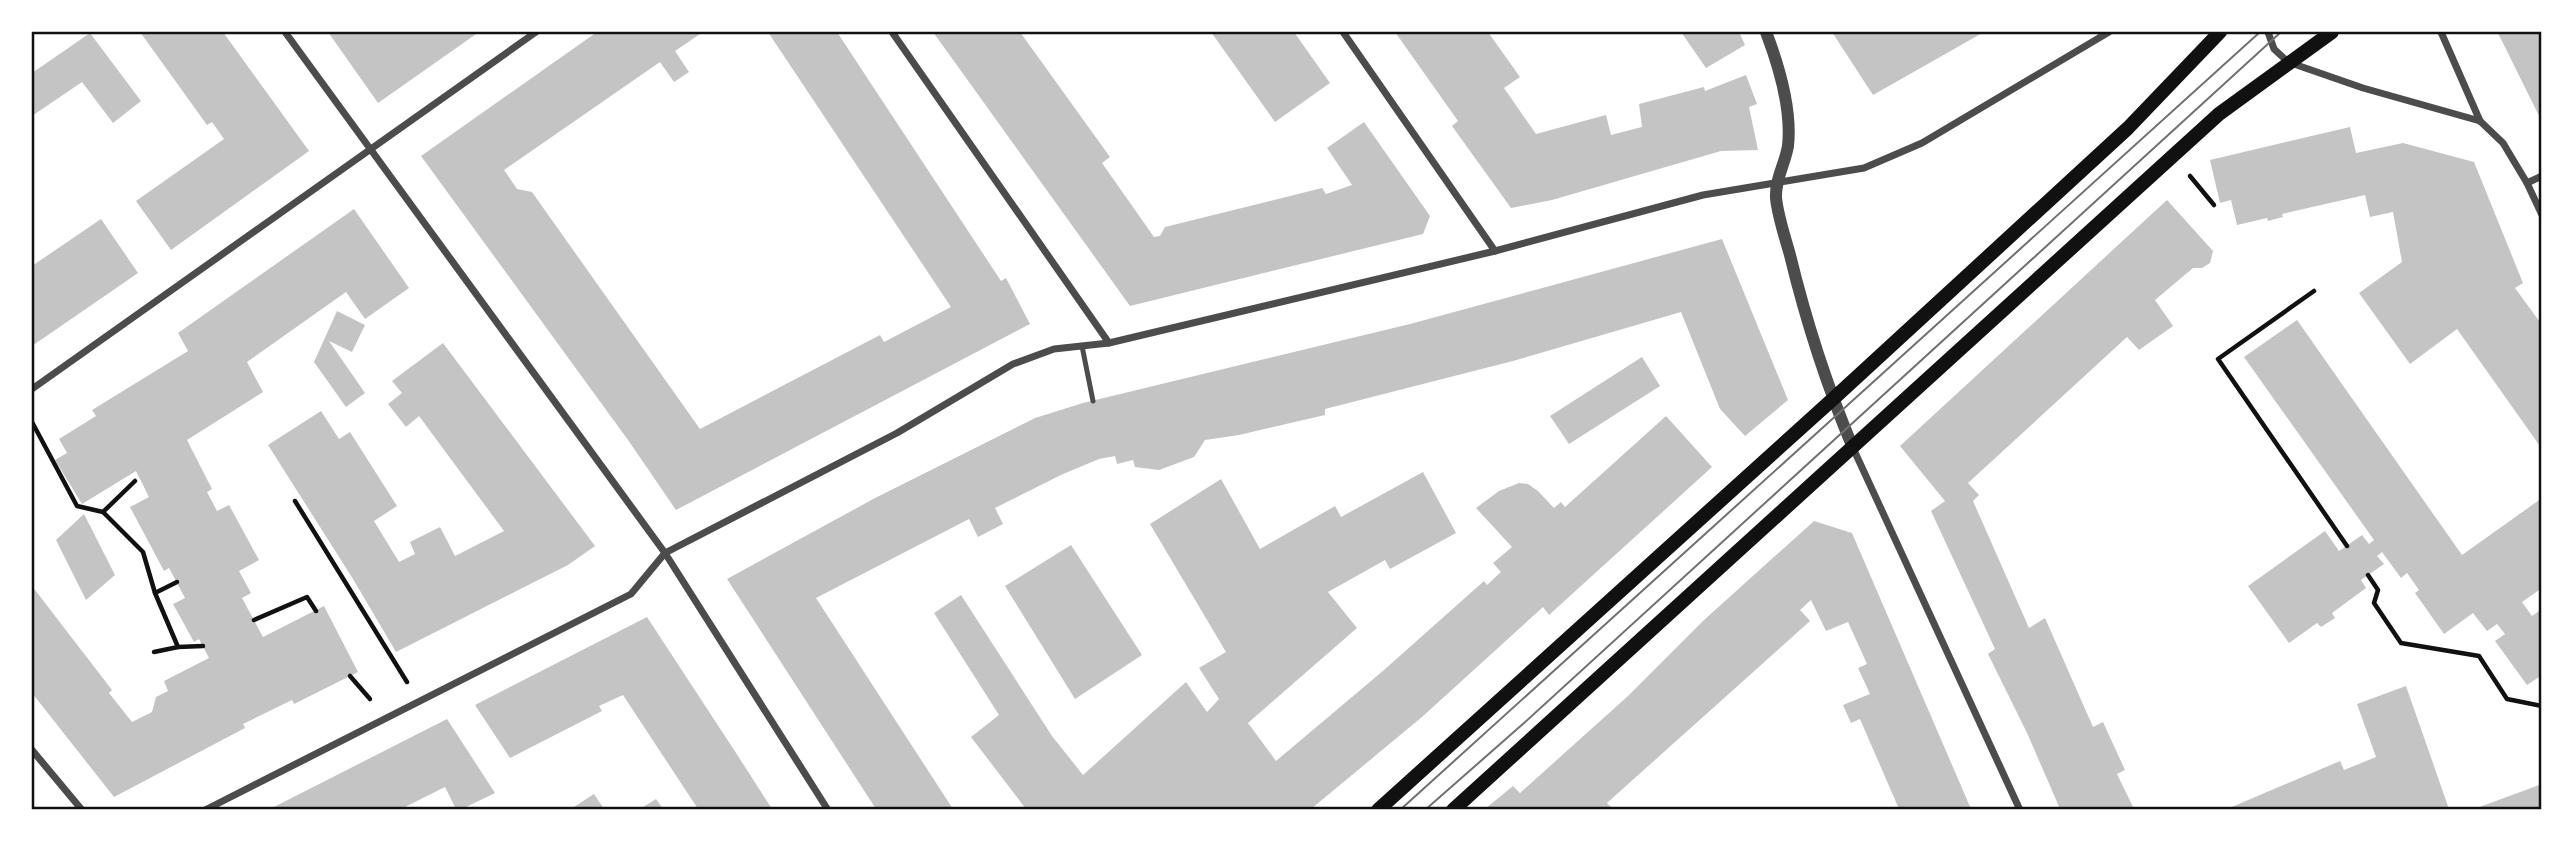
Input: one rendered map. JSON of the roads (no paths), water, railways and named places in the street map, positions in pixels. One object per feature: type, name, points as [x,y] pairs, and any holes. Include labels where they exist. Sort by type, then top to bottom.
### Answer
[{"type":"main road","points":[[1378,810],[2128,128],[2220,32]]},
{"type":"main road","points":[[1454,810],[2219,114],[2332,32]]},
{"type":"street","points":[[285,32],[373,149],[665,553],[828,810]]},
{"type":"street","points":[[32,389],[536,32]]},
{"type":"street","points":[[891,32],[1109,343]]},
{"type":"street","points":[[1343,32],[1495,251]]},
{"type":"street","points":[[1766,32],[1786,103],[1789,130],[1787,149],[1777,182],[1776,199],[1796,281],[1833,399],[2020,810]]},
{"type":"street","points":[[205,810],[631,594],[665,553],[897,433],[1013,365],[1054,349],[1109,343],[1495,251],[1703,195],[1864,168],[1922,143],[2109,32]]},
{"type":"street","points":[[2268,32],[2274,50],[2288,62],[2363,88],[2480,121]]},
{"type":"street","points":[[2441,32],[2480,121],[2503,143],[2542,215]]},
{"type":"street","points":[[2527,183],[2542,176]]},
{"type":"street","points":[[32,750],[82,810]]},
{"type":"lane","points":[[1082,346],[1093,401]]},
{"type":"tram line","points":[[1400,810],[2260,32]]},
{"type":"tram line","points":[[1425,810],[1524,723],[2281,32]]}]
